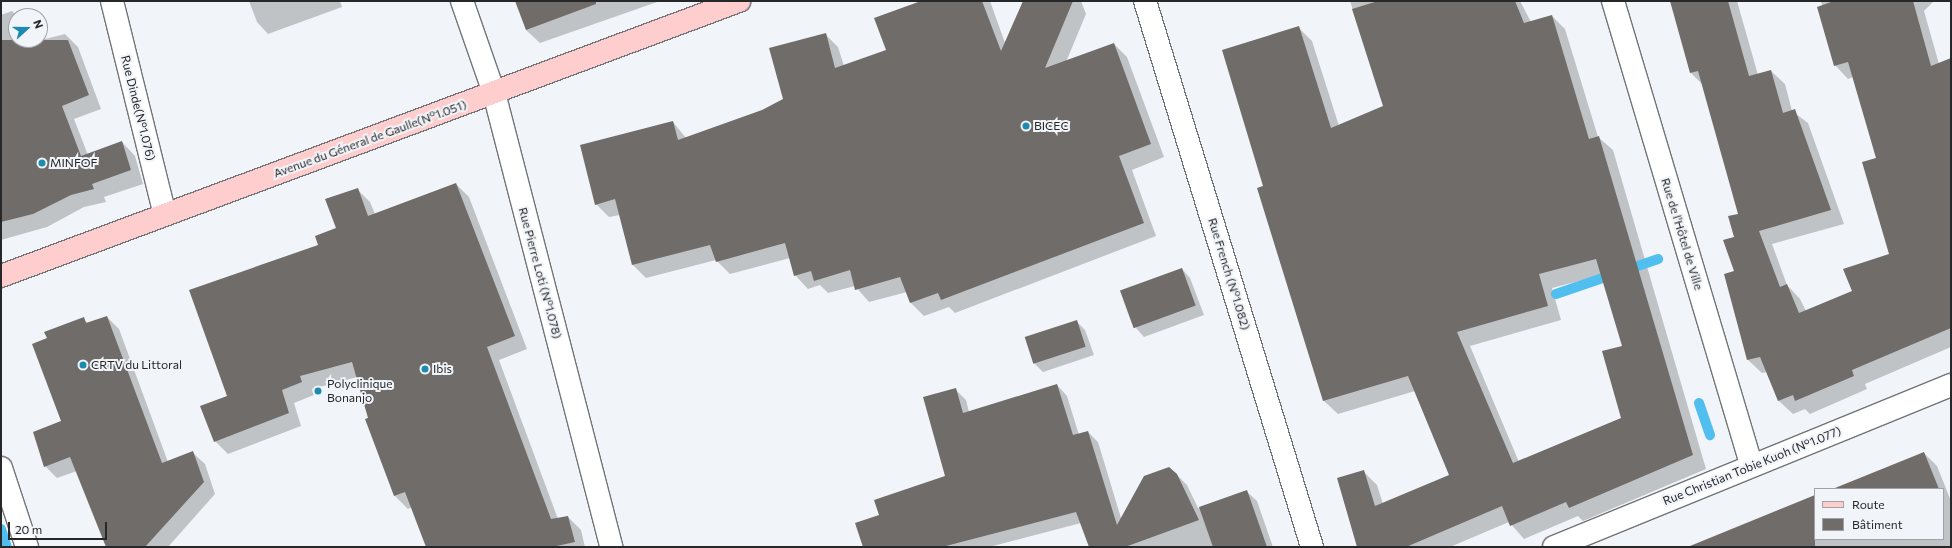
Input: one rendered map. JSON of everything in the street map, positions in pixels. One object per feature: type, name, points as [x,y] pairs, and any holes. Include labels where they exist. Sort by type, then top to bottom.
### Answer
[{"type":"main road","name":"Avenue du Géneral de Gaulle(N°1.051)","points":[[1,276],[739,1]]},
{"type":"street","name":"Rue Dinde(N°1.076)","points":[[112,1],[164,215]]},
{"type":"street","name":"Rue Pierre Loti (N°1.078)","points":[[462,1],[494,93],[612,547]]},
{"type":"street","name":"Rue French (N°1.082)","points":[[1145,1],[1312,547]]},
{"type":"street","name":"Rue de l'Hôtel de Ville","points":[[1613,1],[1752,466]]},
{"type":"street","name":"Rue Christian Tobie Kuoh (N°1.077)","points":[[1554,547],[1951,385]]},
{"type":"street","points":[[1,468],[27,547]]},
{"type":"building","points":[[515,1],[596,1],[596,4],[526,30]]},
{"type":"building","points":[[921,1],[982,1],[1001,51],[1023,1],[1073,1],[1045,68],[1114,43],[1151,144],[1119,156],[1144,223],[941,300],[938,293],[910,303],[900,277],[855,290],[850,270],[814,281],[811,271],[794,276],[785,243],[716,262],[710,245],[632,265],[615,199],[595,205],[580,145],[673,121],[678,140],[762,110],[783,99],[769,48],[826,33],[835,68],[886,50],[874,18]]},
{"type":"building","points":[[1378,1],[1515,1],[1524,23],[1552,15],[1589,139],[1599,136],[1693,455],[1569,508],[1566,502],[1510,526],[1502,506],[1406,547],[1357,547],[1337,478],[1364,470],[1375,506],[1449,475],[1408,376],[1323,401],[1257,188],[1263,186],[1222,50],[1299,26],[1331,128],[1383,106],[1352,9]],"holes":[[[1596,259],[1622,346],[1602,351],[1621,418],[1513,463],[1457,332],[1548,306],[1539,274]]]},
{"type":"building","points":[[1670,1],[1728,1],[1749,76],[1771,70],[1783,113],[1795,109],[1831,210],[1759,231],[1780,287],[1787,284],[1799,313],[1852,291],[1843,269],[1889,254],[1862,162],[1876,158],[1848,62],[1834,66],[1817,7],[1834,1],[1913,1],[1931,66],[1951,58],[1951,328],[1852,370],[1854,376],[1795,401],[1793,395],[1778,401],[1760,357],[1747,360],[1724,274],[1734,271],[1723,240],[1734,237],[1728,216],[1738,214],[1698,71],[1690,73]]},
{"type":"building","points":[[1,40],[8,40],[8,48],[48,48],[48,40],[68,40],[89,95],[62,106],[81,156],[122,141],[131,170],[92,184],[94,189],[71,195],[33,214],[1,222]]},
{"type":"building","name":"Ibis","points":[[456,183],[515,336],[487,347],[551,519],[568,516],[575,542],[552,547],[426,547],[405,492],[394,496],[365,419],[368,418],[352,362],[300,376],[302,382],[282,390],[289,413],[214,442],[200,406],[227,396],[189,290],[318,245],[315,236],[336,228],[325,199],[358,188],[368,216]]},
{"type":"building","points":[[1182,268],[1196,306],[1134,328],[1120,291]]},
{"type":"building","points":[[107,316],[162,463],[193,451],[204,482],[145,547],[106,547],[70,457],[44,467],[33,432],[61,421],[32,344],[47,338],[44,332],[84,317],[86,323]]},
{"type":"building","points":[[1077,320],[1086,347],[1033,364],[1025,337]]},
{"type":"building","points":[[1057,384],[1073,435],[1088,431],[1117,525],[1144,476],[1169,467],[1177,474],[1199,520],[1125,547],[1089,547],[1076,512],[942,547],[863,547],[855,523],[879,515],[874,500],[945,476],[923,397],[956,388],[963,413]]},
{"type":"building","points":[[1924,452],[1939,488],[1835,488]]},
{"type":"building","points":[[1247,490],[1267,547],[1213,547],[1199,507]]},
{"type":"building","points":[[1814,495],[1815,547],[1690,546]]},
{"type":"waterway","points":[[1556,294],[1658,259]]},
{"type":"waterway","points":[[1699,403],[1710,435]]},
{"type":"waterway","points":[[1,529],[7,547]]},
{"type":"place","name":"BICEC","points":[[1026,126]]},
{"type":"place","name":"MINFOF","points":[[42,163]]},
{"type":"place","name":"CRTV du Littoral","points":[[83,365]]},
{"type":"place","name":"Ibis","points":[[425,369]]},
{"type":"place","name":"Polyclinique Bonanjo","points":[[318,391]]}]
